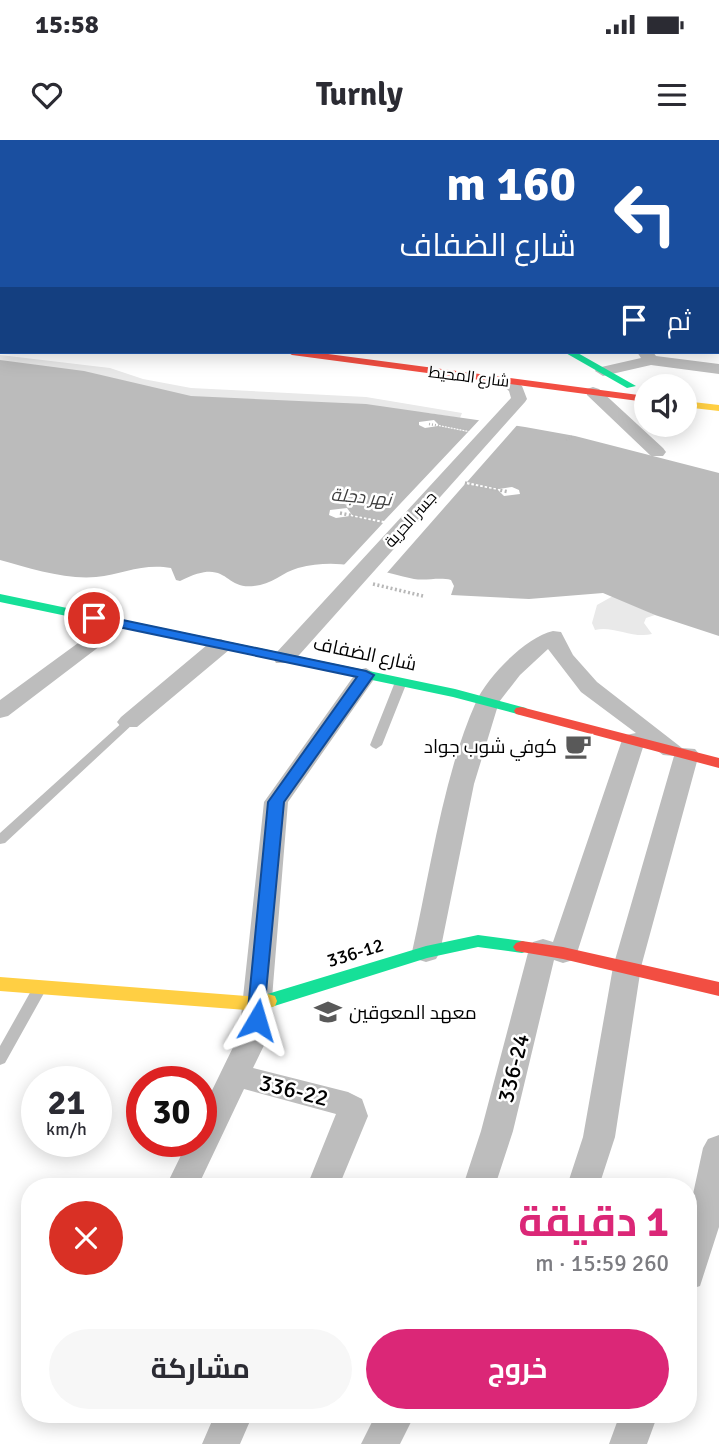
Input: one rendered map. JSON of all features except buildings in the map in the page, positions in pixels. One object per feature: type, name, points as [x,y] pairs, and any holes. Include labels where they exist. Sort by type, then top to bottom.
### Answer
[{"type":"street","name":"شارع المحيط","points":[[310,354],[477,372]]},
{"type":"street","name":"شارع المحيط","points":[[377,354],[634,397]]},
{"type":"street","points":[[573,354],[634,385]]},
{"type":"street","points":[[603,370],[648,356],[718,367]]},
{"type":"street","name":"شارع المحيط","points":[[509,378],[634,387]]},
{"type":"street","name":"جسر الحرية","points":[[285,658],[502,419],[520,395],[509,378]]},
{"type":"street","points":[[593,392],[657,452]]},
{"type":"street","points":[[697,394],[719,397]]},
{"type":"street","points":[[697,405],[719,408]]},
{"type":"street","name":"شارع الضفاف","points":[[0,598],[488,701],[719,763]]},
{"type":"street","points":[[0,711],[118,623]]},
{"type":"street","points":[[426,952],[462,784],[488,701],[534,648],[553,637],[562,658],[580,680],[679,752],[627,967],[599,1137],[586,1178]]},
{"type":"street","points":[[129,722],[221,645]]},
{"type":"street","points":[[186,1178],[254,1035],[276,802],[366,675]]},
{"type":"street","name":"336-24","points":[[482,1178],[553,951],[634,740]]},
{"type":"street","name":"336-12","points":[[0,985],[259,1004],[426,952],[478,941],[553,951],[719,989]]},
{"type":"street","name":"336-22","points":[[235,1075],[337,1100],[351,1108],[352,1116],[326,1178]]},
{"type":"street","points":[[697,1238],[719,1149]]},
{"type":"street","points":[[221,1444],[230,1423]]},
{"type":"street","points":[[380,1444],[391,1423]]},
{"type":"street","points":[[628,1444],[636,1423]]},
{"type":"lane","points":[[376,745],[401,682]]},
{"type":"lane","points":[[0,840],[129,722]]},
{"type":"lane","points":[[0,1059],[41,986]]},
{"type":"path","points":[[429,424],[487,435]]},
{"type":"path","points":[[566,440],[573,436]]},
{"type":"path","points":[[447,479],[509,492]]},
{"type":"path","points":[[340,513],[404,526]]},
{"type":"path","points":[[355,580],[424,596]]},
{"type":"shaded area","points":[[0,355],[110,368],[143,379],[191,388],[366,397],[462,413],[460,418],[428,413],[250,405],[0,371]]},
{"type":"shaded area","points":[[613,596],[655,615],[646,618],[644,623],[652,634],[595,630],[592,623],[597,605]]},
{"type":"water","name":"نهر دجلة","points":[[0,360],[84,371],[191,396],[366,404],[525,427],[575,436],[719,473],[719,636],[655,615],[603,593],[529,599],[451,595],[454,586],[451,580],[414,579],[342,564],[298,568],[266,583],[244,586],[217,573],[208,572],[180,581],[176,580],[171,568],[151,567],[106,576],[72,577],[0,560]]},
{"type":"pier","points":[[482,417],[519,423],[467,482],[499,489],[512,487],[519,490],[520,494],[504,496],[498,490],[465,484],[386,574],[343,566],[383,523],[350,516],[336,518],[329,515],[330,510],[347,508],[352,515],[384,521],[468,432],[438,426],[425,428],[419,425],[419,422],[434,420],[439,425],[469,431]]},
{"type":"traffic: fast","points":[[573,354],[631,386]]},
{"type":"traffic: fast","points":[[0,598],[455,693],[521,711]]},
{"type":"traffic: fast","points":[[268,1001],[426,952],[478,941],[522,947]]},
{"type":"traffic: slow","points":[[697,405],[719,408]]},
{"type":"traffic: slow","points":[[0,984],[259,1004],[268,1001]]},
{"type":"traffic: jam","points":[[307,354],[634,397]]},
{"type":"traffic: jam","points":[[521,711],[719,763]]},
{"type":"traffic: jam","points":[[522,947],[563,953],[719,989]]},
{"type":"place","name":"كوفي شوب جواد","points":[[578,746]]},
{"type":"place","name":"معهد المعوقين","points":[[328,1012]]},
{"type":"route","points":[[94,618],[366,675],[276,802],[257,1020]]}]
